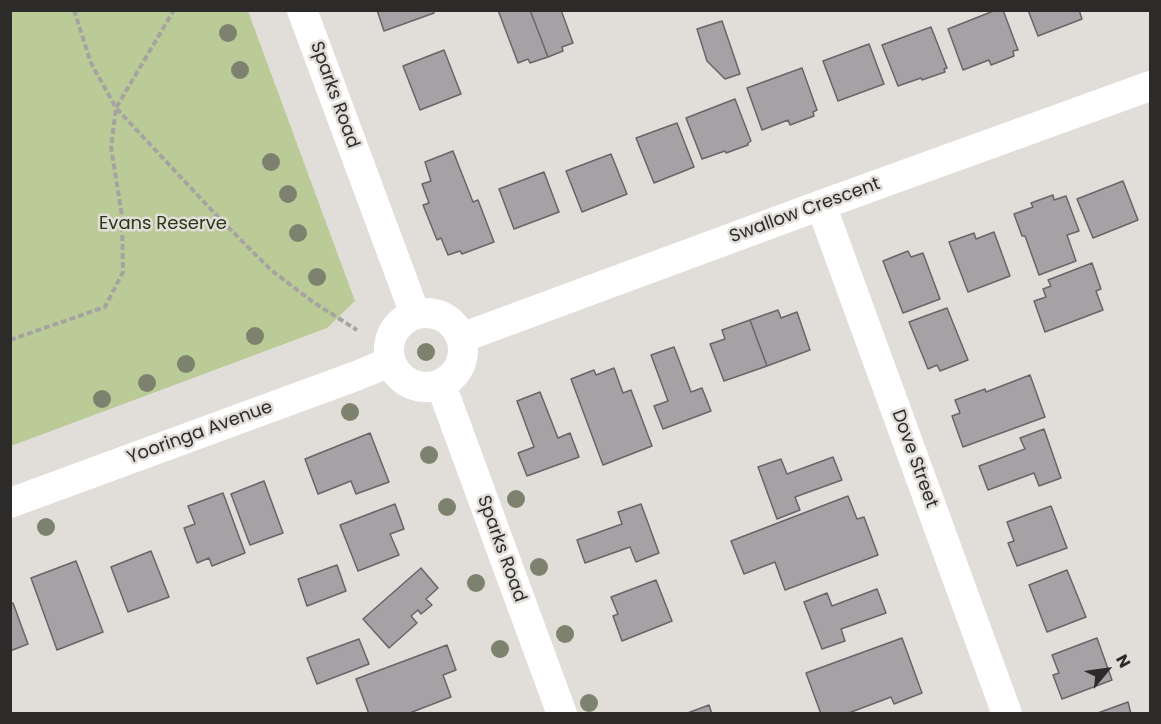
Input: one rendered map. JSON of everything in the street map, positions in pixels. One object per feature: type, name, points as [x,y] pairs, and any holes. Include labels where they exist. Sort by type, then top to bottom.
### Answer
[{"type":"street","name":"Sparks Road","points":[[302,10],[415,314]]},
{"type":"street","name":"Swallow Crescent","points":[[461,338],[1150,86]]},
{"type":"street","name":"Dove Street","points":[[821,205],[1007,714]]},
{"type":"street","points":[[426,312],[447,319],[456,328],[461,338],[462,359],[458,370],[441,385],[429,388],[416,387],[405,382],[390,362],[388,350],[390,338],[404,319],[415,314],[426,312]]},
{"type":"street","name":"Yooringa Avenue","points":[[10,503],[390,362]]},
{"type":"street","name":"Sparks Road","points":[[441,385],[562,714]]},
{"type":"path","points":[[74,10],[91,63],[116,108],[271,270],[313,302],[357,330]]},
{"type":"path","points":[[10,340],[105,307],[123,272],[122,216],[111,147],[116,108],[174,10]]},
{"type":"green space","name":"Evans Reserve","points":[[11,10],[248,11],[355,301],[327,328],[11,446]]},
{"type":"building","points":[[377,10],[433,10],[434,13],[384,31]]},
{"type":"building","points":[[498,10],[530,10],[548,57],[530,63],[528,59],[518,63]]},
{"type":"building","points":[[530,10],[561,10],[573,43],[562,47],[563,51],[548,57]]},
{"type":"building","points":[[996,10],[1003,10],[1018,50],[1013,51],[1014,56],[991,65],[989,60],[963,70],[948,29]]},
{"type":"building","points":[[1028,10],[1079,10],[1082,19],[1038,36]]},
{"type":"building","points":[[722,21],[740,74],[725,79],[707,61],[697,29]]},
{"type":"building","points":[[931,27],[947,68],[944,69],[945,72],[898,86],[882,45]]},
{"type":"building","points":[[869,44],[884,84],[838,101],[823,61]]},
{"type":"building","points":[[444,50],[461,94],[420,110],[403,66]]},
{"type":"building","points":[[802,68],[817,110],[813,112],[814,116],[790,125],[788,120],[762,130],[747,88]]},
{"type":"building","points":[[735,99],[751,141],[748,145],[702,159],[686,118]]},
{"type":"building","points":[[677,123],[694,167],[654,183],[636,138]]},
{"type":"building","points":[[453,151],[473,202],[478,200],[494,242],[462,254],[460,251],[448,255],[441,238],[437,240],[423,205],[429,203],[422,184],[431,181],[425,162]]},
{"type":"building","points":[[611,154],[627,194],[582,212],[566,171]]},
{"type":"building","points":[[544,172],[559,212],[514,229],[499,189]]},
{"type":"building","points":[[1123,181],[1138,220],[1093,238],[1077,199]]},
{"type":"building","points":[[1053,195],[1054,200],[1066,196],[1079,231],[1067,235],[1076,261],[1039,275],[1025,236],[1022,236],[1014,214],[1033,207],[1031,203]]},
{"type":"building","points":[[994,232],[1010,276],[968,292],[949,242],[974,233],[976,239]]},
{"type":"building","points":[[908,251],[911,257],[923,253],[940,299],[903,313],[883,261]]},
{"type":"building","points":[[1092,263],[1101,289],[1096,291],[1103,310],[1045,332],[1034,301],[1046,297],[1043,289],[1051,286],[1048,280]]},
{"type":"building","points":[[947,308],[968,360],[940,371],[937,365],[928,369],[909,322]]},
{"type":"building","points":[[778,310],[781,318],[797,312],[810,350],[767,366],[750,320]]},
{"type":"building","points":[[750,320],[767,366],[724,381],[710,344],[725,339],[722,330]]},
{"type":"building","points":[[674,347],[691,392],[702,388],[711,411],[663,429],[654,406],[668,401],[651,355]]},
{"type":"building","points":[[614,368],[623,393],[631,390],[652,446],[603,465],[571,379],[594,370],[596,375]]},
{"type":"building","points":[[1030,375],[1045,417],[963,447],[952,416],[960,413],[955,400],[985,389],[986,392]]},
{"type":"building","points":[[540,392],[558,438],[570,433],[579,457],[527,476],[518,453],[534,447],[517,401]]},
{"type":"building","points":[[1044,429],[1061,478],[1039,486],[1034,473],[988,490],[979,466],[1025,449],[1020,438]]},
{"type":"building","points":[[370,433],[389,482],[356,494],[351,481],[318,494],[305,459]]},
{"type":"building","points":[[833,457],[842,480],[795,497],[800,510],[777,519],[758,467],[781,459],[787,474]]},
{"type":"building","points":[[264,481],[283,533],[250,545],[231,494]]},
{"type":"building","points":[[223,493],[245,553],[212,566],[209,558],[197,563],[184,528],[195,524],[188,506]]},
{"type":"building","points":[[848,496],[857,519],[864,517],[878,555],[785,590],[775,562],[744,574],[731,541]]},
{"type":"building","points":[[395,504],[404,529],[390,534],[399,555],[358,571],[340,525]]},
{"type":"building","points":[[641,504],[659,553],[636,562],[630,547],[585,563],[577,540],[622,524],[618,512]]},
{"type":"building","points":[[1051,506],[1067,548],[1017,566],[1008,543],[1014,541],[1007,522]]},
{"type":"building","points":[[151,551],[169,597],[128,612],[111,567]]},
{"type":"building","points":[[76,561],[103,632],[57,650],[31,578]]},
{"type":"building","points":[[337,565],[346,591],[307,606],[298,579]]},
{"type":"building","points":[[421,568],[438,588],[426,599],[432,605],[421,614],[418,610],[411,616],[417,623],[389,648],[363,619]]},
{"type":"building","points":[[1067,570],[1086,617],[1047,632],[1029,585]]},
{"type":"building","points":[[656,580],[672,621],[622,641],[613,616],[618,614],[611,597]]},
{"type":"building","points":[[877,589],[886,613],[841,629],[845,641],[822,649],[804,602],[827,593],[832,606]]},
{"type":"building","points":[[13,603],[28,644],[10,651],[10,604]]},
{"type":"building","points":[[902,638],[922,693],[894,704],[891,697],[846,714],[821,714],[806,673]]},
{"type":"building","points":[[1097,638],[1112,680],[1062,699],[1053,675],[1059,673],[1052,655]]},
{"type":"building","points":[[359,639],[369,664],[317,684],[307,658]]},
{"type":"building","points":[[447,645],[456,670],[443,675],[451,697],[407,714],[369,714],[356,679]]},
{"type":"building","points":[[1128,702],[1131,714],[1095,714]]},
{"type":"building","points":[[709,705],[712,714],[685,714]]}]
